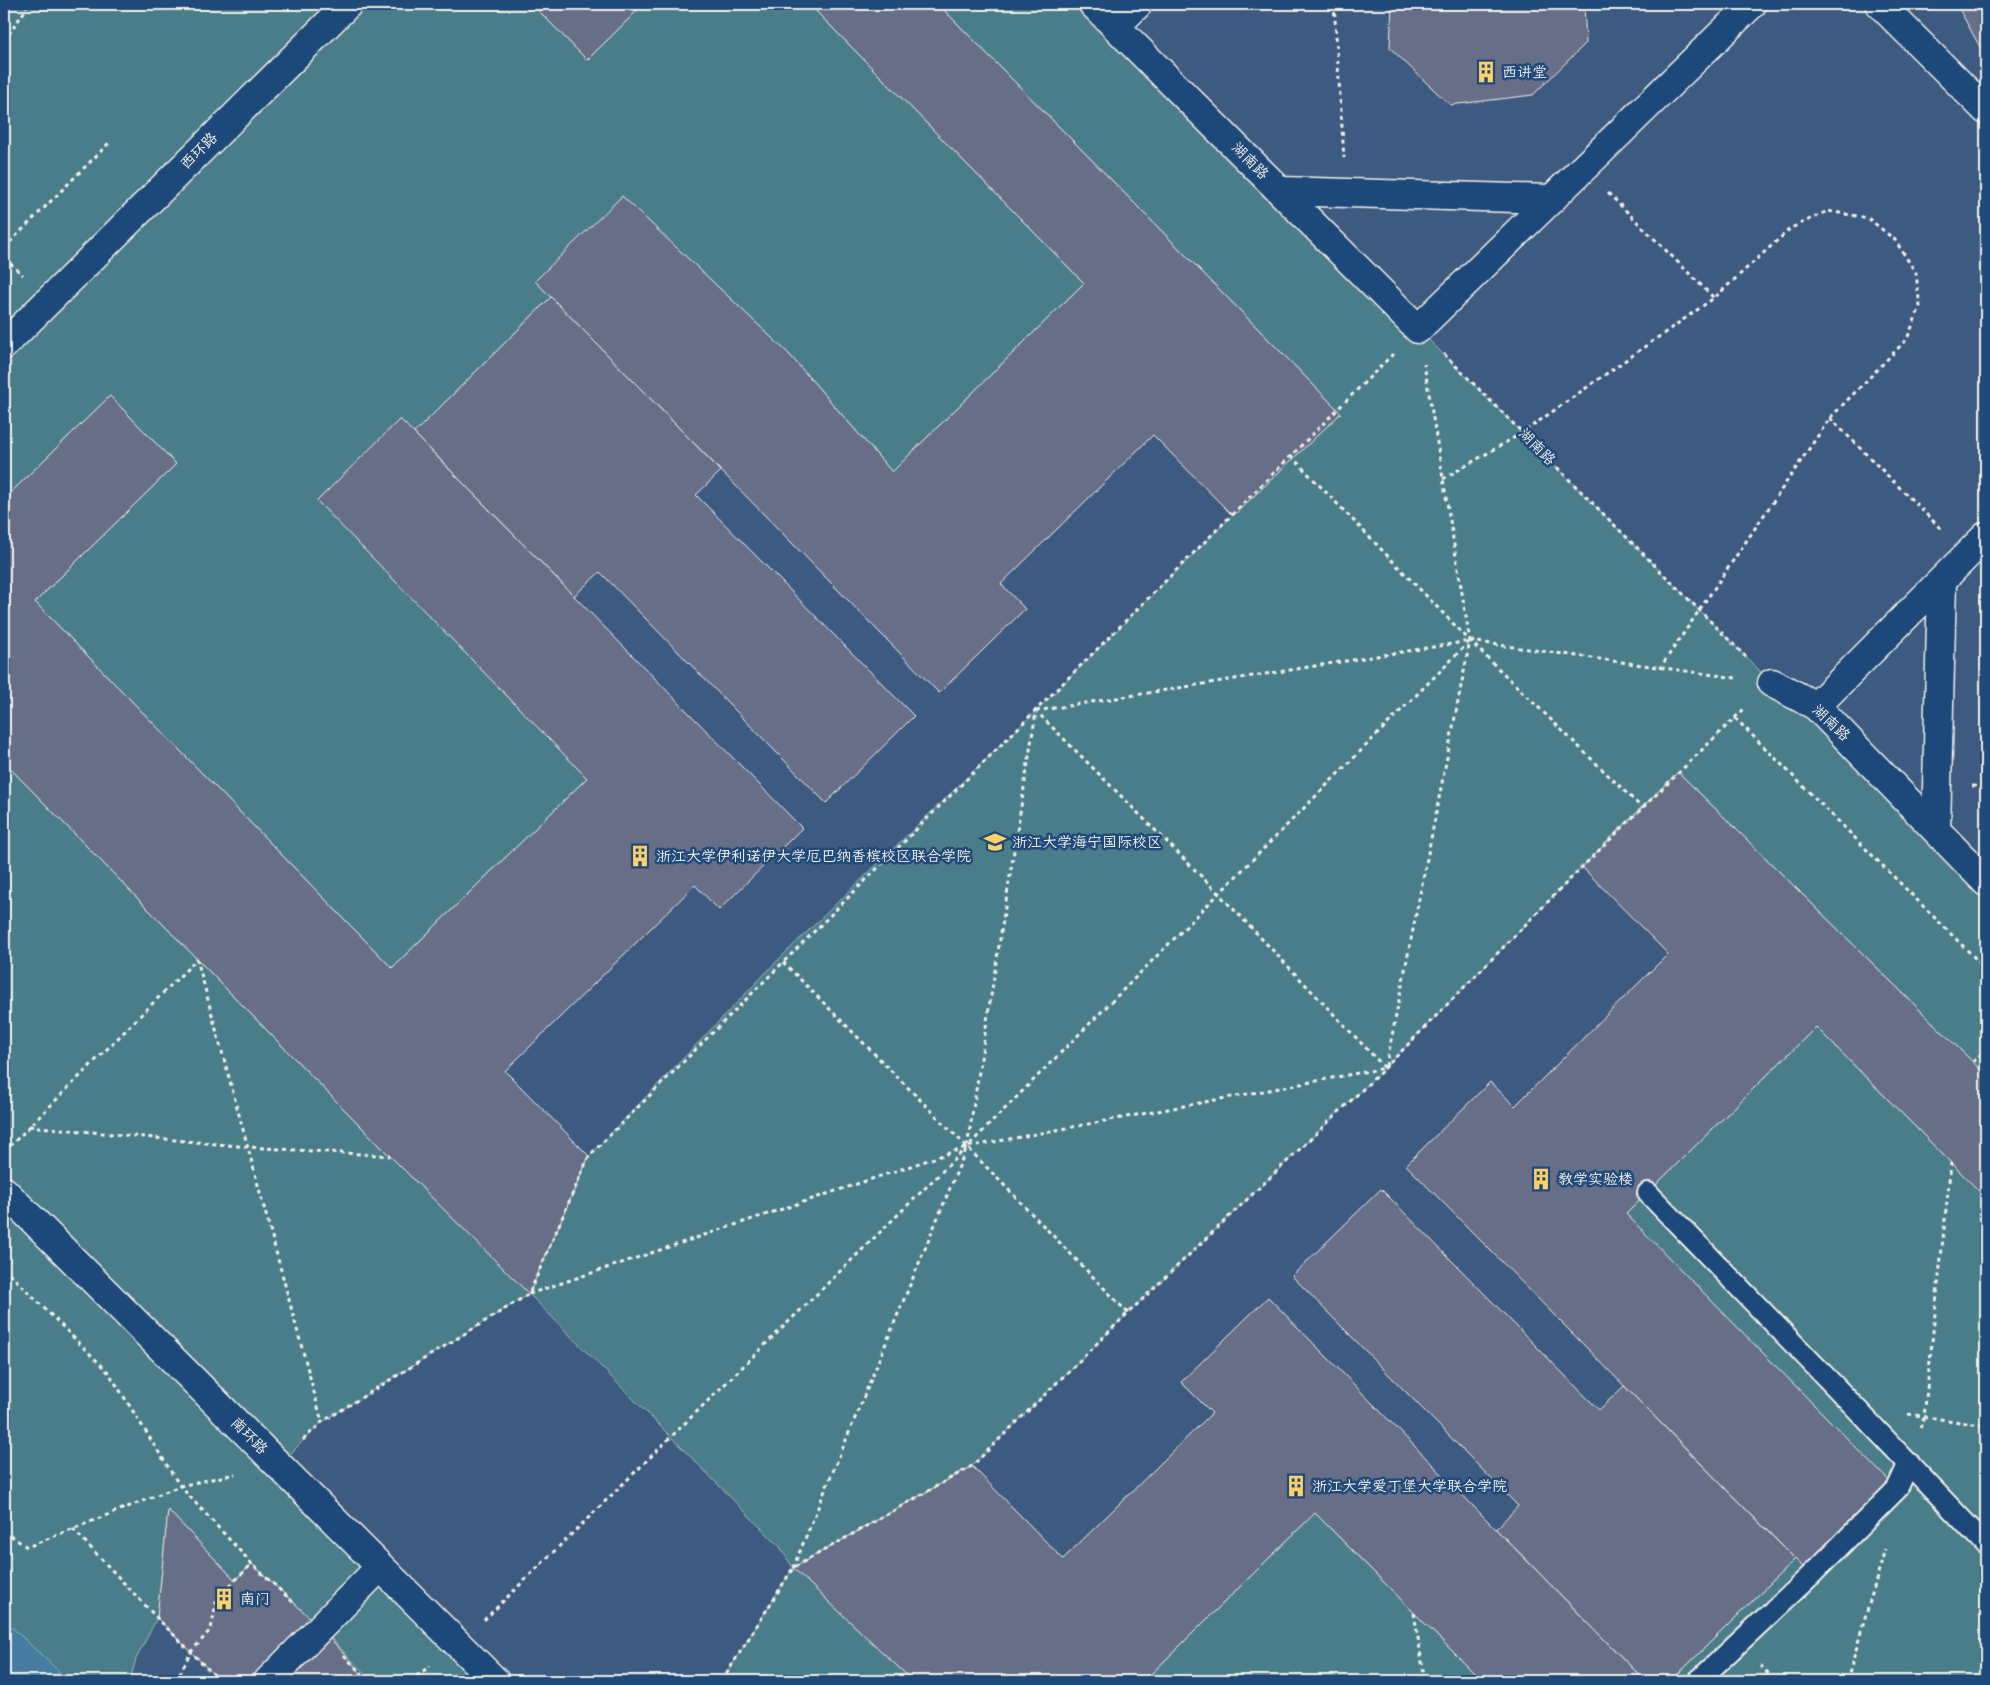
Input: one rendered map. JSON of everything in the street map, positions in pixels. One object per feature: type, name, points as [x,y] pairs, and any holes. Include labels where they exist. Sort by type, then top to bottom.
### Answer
[{"type":"street","name":"西环路","points":[[4,345],[348,4]]},
{"type":"street","name":"湖南路","points":[[1093,4],[1418,329]]},
{"type":"street","points":[[1116,26],[1138,4]]},
{"type":"street","points":[[1418,329],[1752,4]]},
{"type":"street","points":[[1880,4],[1986,110]]},
{"type":"street","points":[[1281,191],[1552,199]]},
{"type":"street","points":[[1816,706],[1986,536]]},
{"type":"street","points":[[1936,830],[1942,581]]},
{"type":"street","name":"湖南路","points":[[1772,683],[1816,706],[1986,882]]},
{"type":"street","name":"南环路","points":[[4,1191],[495,1681]]},
{"type":"street","points":[[268,1681],[380,1567]]},
{"type":"lane","points":[[1648,1193],[1986,1546]]},
{"type":"lane","points":[[1698,1681],[1811,1575],[1897,1489],[1909,1464]]},
{"type":"path","points":[[4,41],[24,12],[27,4]]},
{"type":"path","points":[[1334,4],[1347,194]]},
{"type":"path","points":[[4,248],[109,143]]},
{"type":"path","points":[[1583,168],[1714,298]]},
{"type":"path","points":[[1443,479],[1522,433],[1714,298],[1791,228],[1828,211],[1868,218],[1895,240],[1916,273],[1920,307],[1907,339],[1830,418],[1660,668]]},
{"type":"path","points":[[529,1294],[589,1156],[1418,329]]},
{"type":"path","points":[[1385,1068],[1470,641],[1418,329]]},
{"type":"path","name":"湖南路","points":[[1418,329],[1772,683]]},
{"type":"path","points":[[1830,418],[1967,556]]},
{"type":"path","points":[[1291,456],[1470,641],[1642,808]]},
{"type":"path","points":[[410,1681],[458,1645],[967,1147],[1470,641]]},
{"type":"path","points":[[1036,711],[1470,641],[1772,683]]},
{"type":"path","points":[[794,1568],[972,1466],[1385,1068],[1642,808],[1772,683]]},
{"type":"path","points":[[1036,711],[1219,894],[1385,1068]]},
{"type":"path","points":[[722,1681],[794,1568],[967,1147],[1036,711]]},
{"type":"path","points":[[1734,718],[1986,969]]},
{"type":"path","points":[[4,1152],[197,959],[322,1422]]},
{"type":"path","points":[[783,962],[967,1147],[1128,1314]]},
{"type":"path","points":[[1973,1062],[1986,1049]]},
{"type":"path","points":[[4,1531],[27,1548],[180,1486],[278,1465],[322,1422],[529,1294],[967,1147],[1385,1068]]},
{"type":"path","points":[[29,1126],[248,1147],[390,1156]]},
{"type":"path","points":[[4,1268],[109,1373],[180,1486],[252,1564],[320,1627],[368,1681]]},
{"type":"path","points":[[1924,1417],[1986,1426]]},
{"type":"path","points":[[74,1529],[220,1681]]},
{"type":"path","points":[[176,1681],[191,1652],[211,1629],[217,1598],[252,1564]]},
{"type":"path","points":[[1414,1613],[1425,1681]]},
{"type":"shaded area","name":"浙江大学海宁国际校区","points":[[4,4],[1986,4],[1986,1681],[4,1681]]},
{"type":"shaded area","points":[[4,1620],[69,1681],[4,1681]]},
{"type":"green space","points":[[4,4],[532,4],[587,60],[644,4],[809,4],[1084,283],[892,472],[788,353],[535,281],[551,297],[414,433],[401,420],[587,778],[392,968],[35,602],[176,464],[110,396],[4,499]]},
{"type":"green space","points":[[938,4],[1093,4],[1772,683],[1986,882],[1986,1075],[1678,772],[1385,1068],[1128,1313],[972,1466],[794,1568],[913,1681],[722,1681],[793,1568],[780,1547],[529,1294],[322,1422],[279,1465],[495,1681],[372,1681],[320,1627],[252,1564],[235,1580],[168,1511],[157,1618],[136,1659],[130,1681],[69,1681],[4,1620],[4,762],[390,1156],[529,1293],[589,1156],[780,958],[1036,711],[1338,410]]},
{"type":"green space","points":[[1816,1027],[1986,1198],[1986,1681],[1671,1681],[1795,1559],[1811,1575],[1626,1214]]},
{"type":"green space","points":[[1315,1513],[1482,1681],[1144,1681]]},
{"type":"building","points":[[532,4],[644,4],[587,60]]},
{"type":"building","points":[[809,4],[938,4],[1341,413],[1233,516],[1153,435],[1001,584],[1025,609],[939,693],[535,281],[622,196],[788,353],[892,472],[1084,283]]},
{"type":"building","name":"西讲堂","points":[[1392,4],[1584,4],[1586,43],[1533,95],[1450,105],[1390,48]]},
{"type":"building","points":[[1986,4],[1986,58],[1957,5]]},
{"type":"building","points":[[551,297],[721,471],[696,495],[914,716],[826,803],[600,572],[574,596],[414,433]]},
{"type":"building","name":"浙江大学伊利诺伊大学厄巴纳香槟校区联合学院","points":[[110,396],[176,464],[35,602],[392,968],[587,778],[317,501],[400,419],[802,828],[719,910],[695,885],[505,1071],[589,1156],[529,1294],[390,1156],[4,762],[4,499]]},
{"type":"building","name":"教学实验楼","points":[[1678,772],[1986,1075],[1986,1198],[1816,1027],[1626,1214],[1897,1489],[1811,1575],[1406,1165],[1490,1082],[1515,1106],[1668,954],[1582,867]]},
{"type":"building","points":[[1381,1189],[1599,1410],[1624,1386],[1795,1559],[1671,1681],[1645,1681],[1496,1529],[1518,1506],[1292,1276]]},
{"type":"building","name":"浙江大学爱丁堡大学联合学院","points":[[1268,1297],[1645,1681],[1482,1681],[1315,1513],[1144,1681],[913,1681],[793,1568],[972,1466],[1063,1559],[1212,1413],[1181,1382]]},
{"type":"building","name":"南门","points":[[168,1510],[235,1580],[252,1564],[320,1627],[368,1681],[220,1681],[157,1618]]},
{"type":"place","name":"西讲堂","points":[[1486,72]]},
{"type":"place","name":"浙江大学海宁国际校区","points":[[995,842]]},
{"type":"place","name":"浙江大学伊利诺伊大学厄巴纳香槟校区联合学院","points":[[640,856]]},
{"type":"place","name":"教学实验楼","points":[[1541,1179]]},
{"type":"place","name":"浙江大学爱丁堡大学联合学院","points":[[1296,1486]]},
{"type":"place","name":"南门","points":[[224,1599]]}]
